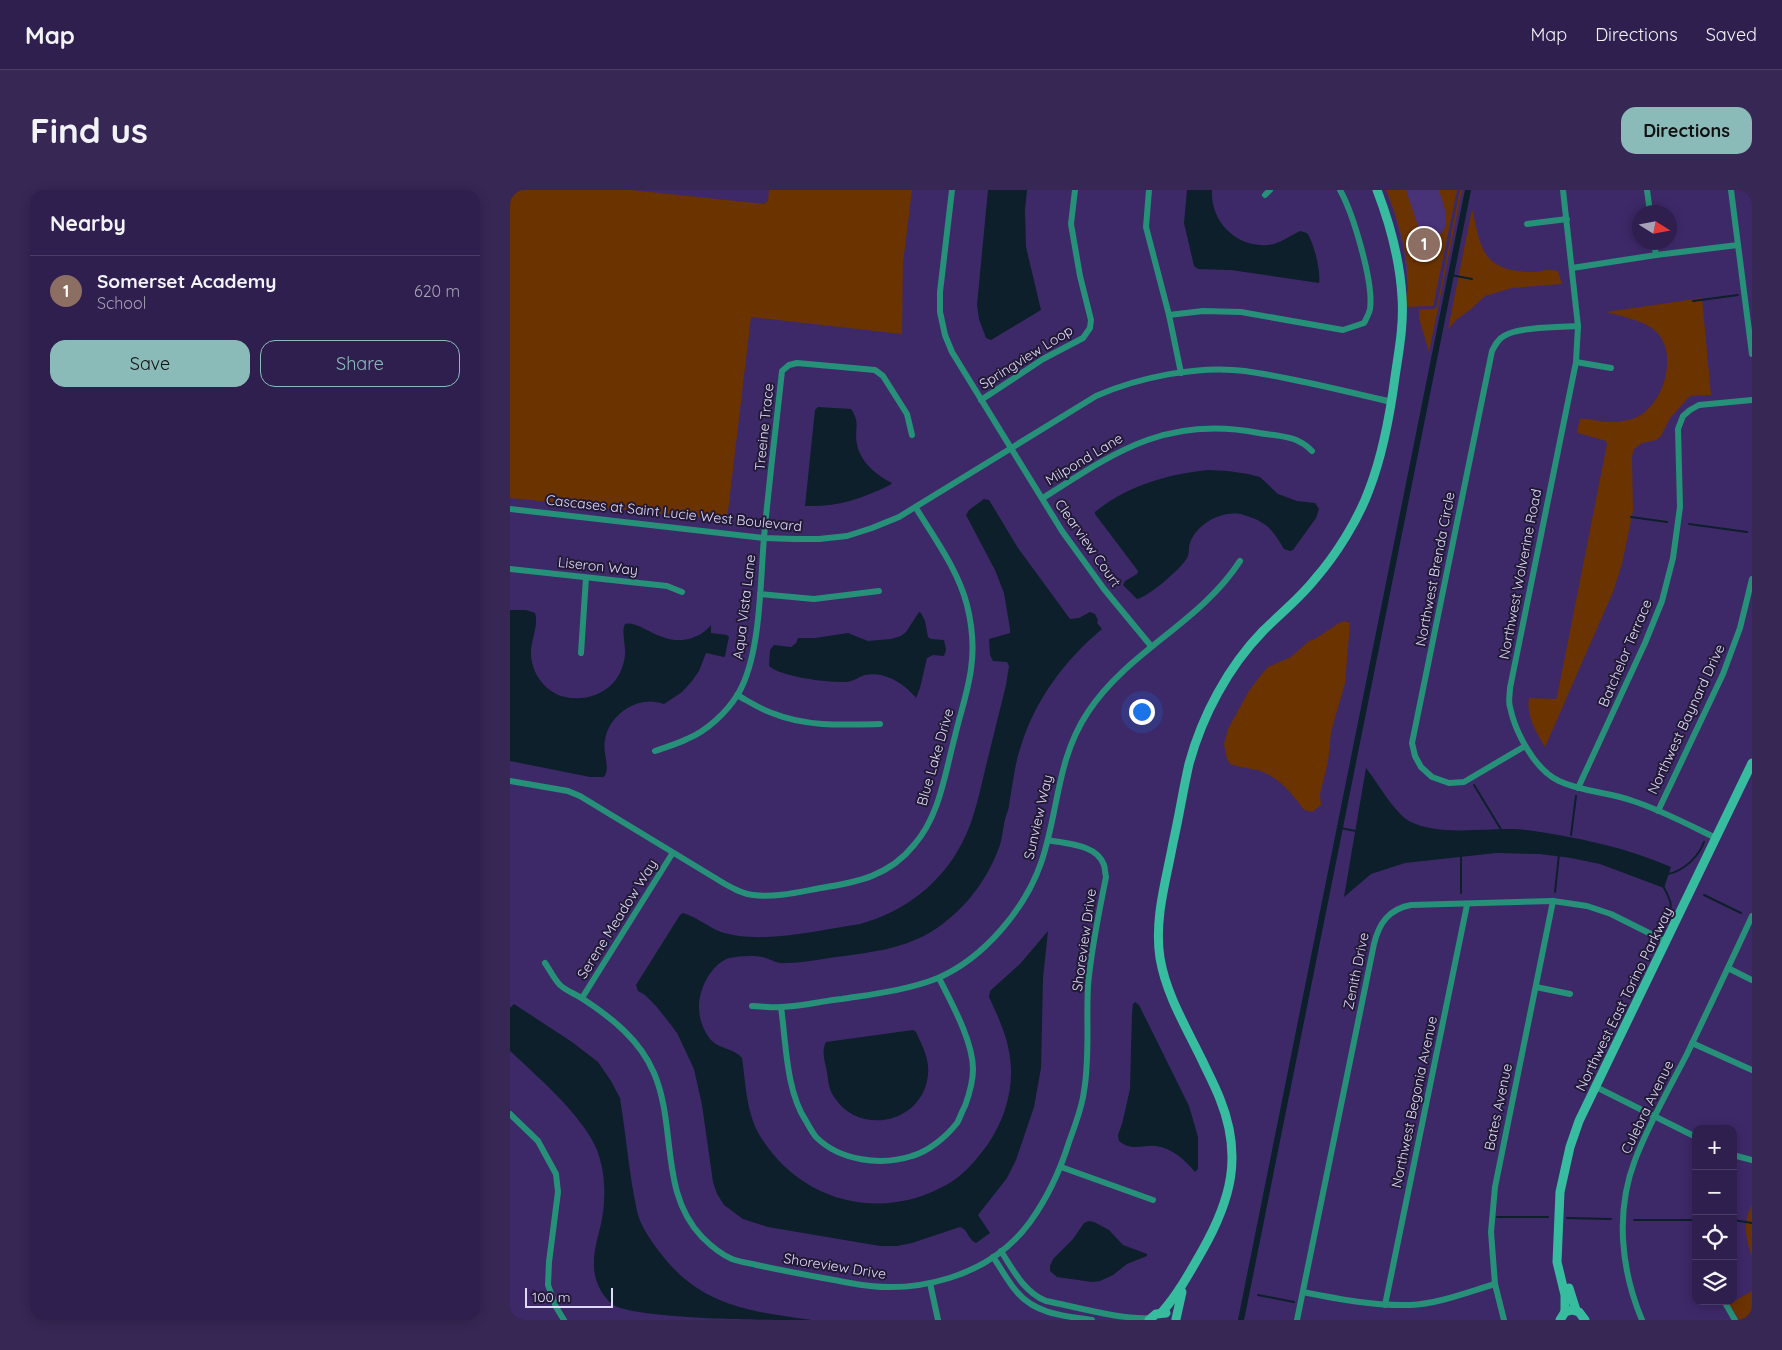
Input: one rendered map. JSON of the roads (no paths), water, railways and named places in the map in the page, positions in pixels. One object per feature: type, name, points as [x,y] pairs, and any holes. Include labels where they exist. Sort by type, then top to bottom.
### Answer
[{"type":"street","name":"Springview Loop","points":[[952,190],[940,292],[940,312],[945,335],[952,352],[1012,449]]},
{"type":"street","name":"Springview Loop","points":[[981,400],[1043,359],[1083,338],[1090,328],[1092,320],[1080,276],[1071,224],[1075,190]]},
{"type":"street","points":[[1149,190],[1146,227],[1169,315],[1181,373]]},
{"type":"street","points":[[1169,315],[1203,311],[1241,312],[1343,330],[1364,323],[1370,308],[1366,268],[1356,228],[1340,190]]},
{"type":"street","points":[[1001,1251],[1023,1285],[1038,1298],[1137,1320],[1150,1319],[1162,1312],[1175,1298],[1214,1230],[1222,1212],[1232,1172],[1230,1131],[1220,1097],[1173,1000],[1165,979],[1158,939],[1160,910],[1189,764],[1209,712],[1231,672],[1246,651],[1263,631],[1316,579],[1337,549],[1368,493],[1376,470],[1392,402],[1400,345],[1402,299],[1396,251],[1377,190]]},
{"type":"street","name":"Northwest Wolverine Road","points":[[1563,190],[1578,326],[1576,362],[1510,688],[1509,705],[1513,720],[1525,746],[1545,772],[1558,781],[1578,788],[1632,800],[1658,810],[1716,838]]},
{"type":"street","points":[[1647,190],[1649,205]]},
{"type":"street","points":[[1731,190],[1752,354]]},
{"type":"street","points":[[1527,224],[1567,219]]},
{"type":"street","points":[[1572,268],[1738,245]]},
{"type":"street","points":[[1655,250],[1656,255]]},
{"type":"street","name":"Northwest Brenda Circle","points":[[1525,746],[1464,782],[1449,783],[1432,778],[1421,767],[1415,756],[1412,742],[1492,351],[1504,336],[1514,331],[1578,326]]},
{"type":"street","points":[[1576,362],[1611,368]]},
{"type":"street","name":"Treeine Trace","points":[[764,538],[782,372],[789,365],[797,363],[875,370],[883,376],[907,414],[912,435]]},
{"type":"street","name":"Cascases at Saint Lucie West Boulevard","points":[[510,509],[764,538],[819,539],[847,536],[881,525],[916,508],[1096,396],[1116,387],[1181,373],[1218,370],[1244,371],[1392,402]]},
{"type":"street","name":"Batchelor Terrace","points":[[1578,788],[1646,643],[1662,601],[1673,558],[1680,507],[1678,429],[1683,416],[1699,405],[1752,400]]},
{"type":"street","name":"Milpond Lane","points":[[1043,498],[1109,456],[1132,445],[1171,432],[1223,428],[1246,430],[1299,441],[1312,451]]},
{"type":"street","name":"Clearview Court","points":[[1012,449],[1062,531],[1104,589],[1151,646]]},
{"type":"street","name":"Blue Lake Drive","points":[[510,781],[568,791],[580,796],[672,854],[738,891],[752,895],[764,896],[852,883],[876,875],[914,846],[926,829],[936,807],[971,670],[972,648],[967,606],[962,588],[944,553],[916,508]]},
{"type":"street","name":"Aqua Vista Lane","points":[[655,751],[689,739],[723,713],[737,695],[749,669],[753,652],[764,538]]},
{"type":"street","name":"Sunview Way","points":[[752,1006],[781,1007],[878,994],[939,978],[975,955],[1014,914],[1028,892],[1038,871],[1048,840],[1064,760],[1075,733],[1088,712],[1104,690],[1125,668],[1206,602],[1229,577],[1240,561]]},
{"type":"street","name":"Liseron Way","points":[[510,569],[667,586],[682,592]]},
{"type":"street","points":[[581,653],[586,578]]},
{"type":"street","name":"Northwest Baynard Drive","points":[[1658,810],[1723,674],[1740,628],[1752,579]]},
{"type":"street","points":[[760,594],[814,599],[879,591]]},
{"type":"street","points":[[737,695],[771,713],[791,719],[840,725],[880,724]]},
{"type":"street","name":"Northwest East Torino Parkway","points":[[1561,1317],[1566,1300],[1557,1262],[1559,1203],[1565,1164],[1579,1121],[1752,763]]},
{"type":"street","name":"Shoreview Drive","points":[[545,963],[560,985],[619,1024],[644,1054],[655,1075],[663,1103],[676,1191],[681,1207],[689,1222],[714,1250],[732,1259],[873,1288],[906,1287],[930,1282],[964,1272],[993,1257],[1029,1223],[1054,1183],[1061,1167],[1084,1093],[1091,959],[1106,877],[1104,865],[1097,854],[1084,847],[1048,840]]},
{"type":"street","name":"Serene Meadow Way","points":[[582,998],[672,854]]},
{"type":"street","name":"Zenith Drive","points":[[1297,1320],[1374,944],[1379,926],[1388,916],[1404,907],[1553,901],[1587,906],[1612,914],[1667,942]]},
{"type":"street","name":"Bates Avenue","points":[[1504,1320],[1495,1284],[1491,1232],[1495,1187],[1553,901]]},
{"type":"street","name":"Northwest Begonia Avenue","points":[[1385,1305],[1467,905]]},
{"type":"street","name":"Culebra Avenue","points":[[1642,1320],[1631,1292],[1623,1239],[1623,1217],[1634,1162],[1752,916]]},
{"type":"street","points":[[1728,968],[1752,980]]},
{"type":"street","points":[[781,1007],[795,1098],[804,1119],[816,1137],[836,1151],[860,1159],[888,1161],[913,1156],[936,1143],[958,1122],[969,1095],[973,1070],[971,1049],[950,998],[939,978]]},
{"type":"street","points":[[1536,987],[1570,994]]},
{"type":"street","points":[[1692,1042],[1752,1070]]},
{"type":"street","points":[[1596,1087],[1692,1135]]},
{"type":"street","points":[[510,1114],[538,1141],[556,1174],[558,1192],[548,1285],[556,1307],[564,1320]]},
{"type":"street","points":[[1737,1156],[1752,1160]]},
{"type":"street","points":[[1061,1167],[1153,1200]]},
{"type":"street","points":[[993,1257],[1016,1292],[1031,1305],[1047,1312],[1090,1320],[1091,1310]]},
{"type":"street","name":"Northwest East Torino Parkway","points":[[1558,1257],[1561,1261],[1576,1310]]},
{"type":"street","points":[[1162,1312],[1176,1320],[1179,1302],[1187,1278]]},
{"type":"street","points":[[930,1282],[938,1320]]},
{"type":"street","points":[[1303,1292],[1354,1302],[1411,1305],[1439,1301],[1495,1284]]},
{"type":"street","points":[[1726,1305],[1735,1320]]},
{"type":"street","points":[[1561,1317],[1576,1310],[1582,1314],[1585,1320]]},
{"type":"water","points":[[988,190],[1027,190],[1025,210],[1026,247],[1041,310],[991,340],[986,338],[979,319],[977,305]]},
{"type":"water","points":[[1187,190],[1212,190],[1215,212],[1220,222],[1227,230],[1245,242],[1256,245],[1268,245],[1300,231],[1307,233],[1316,257],[1319,283],[1231,270],[1198,269],[1194,266],[1184,223]]},
{"type":"water","points":[[818,407],[851,409],[857,422],[856,439],[861,456],[874,471],[892,483],[890,485],[849,501],[828,505],[805,506],[815,410]]},
{"type":"water","points":[[1209,470],[1228,471],[1260,477],[1278,494],[1297,501],[1315,503],[1319,509],[1316,518],[1293,550],[1290,551],[1284,549],[1268,527],[1258,520],[1236,514],[1228,514],[1212,519],[1199,529],[1194,536],[1189,545],[1188,556],[1184,563],[1164,582],[1137,599],[1123,585],[1125,581],[1137,574],[1138,571],[1095,512],[1121,495],[1149,482],[1179,474]]},
{"type":"water","points":[[984,499],[989,500],[1018,548],[1070,619],[1079,618],[1090,612],[1095,614],[1098,620],[1097,623],[1102,629],[1088,641],[1064,668],[1034,713],[1015,768],[1009,808],[1001,841],[989,870],[967,902],[948,920],[925,935],[899,946],[871,952],[798,962],[779,963],[754,956],[726,959],[715,967],[709,975],[702,991],[699,1007],[702,1023],[710,1039],[717,1045],[735,1052],[742,1058],[753,1120],[762,1139],[779,1161],[799,1178],[821,1191],[846,1200],[871,1203],[897,1202],[923,1196],[954,1180],[975,1161],[993,1136],[1006,1108],[1010,1089],[1011,1069],[1006,1040],[1001,1023],[989,997],[990,991],[1020,964],[1048,931],[1043,978],[1041,1068],[1034,1107],[1016,1160],[1007,1178],[978,1215],[990,1233],[976,1243],[960,1227],[912,1243],[897,1246],[880,1246],[768,1227],[743,1219],[724,1205],[717,1194],[713,1182],[702,1105],[694,1069],[677,1033],[656,1006],[638,991],[636,985],[683,913],[721,932],[737,936],[772,937],[809,933],[860,924],[892,912],[920,894],[944,871],[962,843],[976,807],[1009,666],[1007,662],[993,661],[990,655],[989,639],[1010,633],[1004,593],[995,570],[966,515],[969,510]]},
{"type":"water","points":[[510,610],[526,610],[535,613],[536,625],[531,651],[533,666],[549,690],[565,697],[576,698],[596,695],[613,683],[623,666],[625,655],[623,631],[625,624],[637,625],[662,637],[681,640],[698,636],[711,625],[711,633],[727,635],[729,637],[725,656],[706,653],[699,671],[682,692],[664,704],[645,702],[635,704],[627,708],[612,722],[604,745],[607,765],[606,773],[604,777],[590,777],[510,761]]},
{"type":"water","points":[[919,612],[925,621],[928,637],[944,640],[946,650],[944,656],[933,655],[927,658],[916,698],[900,683],[879,675],[865,675],[847,682],[830,681],[794,676],[769,666],[770,650],[774,645],[791,647],[798,638],[815,638],[848,633],[868,641],[891,639],[901,636],[906,632]]},
{"type":"water","points":[[1366,768],[1397,811],[1409,821],[1436,829],[1527,830],[1600,844],[1636,854],[1671,867],[1664,888],[1600,864],[1540,854],[1496,853],[1405,863],[1371,874],[1344,897]]},
{"type":"water","points":[[1135,1002],[1139,1005],[1189,1106],[1198,1137],[1198,1169],[1195,1172],[1182,1159],[1167,1149],[1156,1146],[1133,1147],[1119,1141],[1118,1135],[1130,1089],[1132,1013]]},
{"type":"water","points":[[514,1004],[572,1042],[598,1062],[611,1081],[620,1098],[638,1216],[658,1250],[674,1269],[690,1283],[726,1303],[746,1309],[812,1320],[738,1319],[651,1314],[628,1310],[613,1305],[608,1301],[598,1285],[594,1268],[595,1252],[603,1215],[604,1178],[600,1159],[591,1137],[582,1124],[546,1085],[510,1051],[510,1008]]},
{"type":"water","points":[[913,1030],[916,1032],[923,1047],[928,1069],[924,1091],[915,1104],[903,1114],[889,1119],[874,1120],[859,1117],[845,1110],[834,1097],[830,1088],[824,1057],[826,1042]]},
{"type":"water","points":[[1089,1221],[1109,1230],[1123,1245],[1147,1254],[1147,1256],[1127,1264],[1113,1275],[1100,1281],[1092,1282],[1057,1277],[1050,1271],[1053,1259],[1073,1239],[1084,1223]]},
{"type":"waterway","points":[[1241,1320],[1468,190]]},
{"type":"waterway","points":[[1451,275],[1472,279]]},
{"type":"waterway","points":[[1693,301],[1738,295]]},
{"type":"waterway","points":[[1631,517],[1667,522]]},
{"type":"waterway","points":[[1689,524],[1747,532]]},
{"type":"waterway","points":[[1474,785],[1502,831]]},
{"type":"waterway","points":[[1571,835],[1576,796]]},
{"type":"waterway","points":[[1340,828],[1356,831]]},
{"type":"waterway","points":[[1668,874],[1680,870],[1690,862],[1699,852],[1704,842]]},
{"type":"waterway","points":[[1555,892],[1559,854]]},
{"type":"waterway","points":[[1461,856],[1461,893]]},
{"type":"waterway","points":[[1663,886],[1671,907],[1666,921]]},
{"type":"waterway","points":[[1704,895],[1741,913]]},
{"type":"waterway","points":[[1497,1217],[1548,1217]]},
{"type":"waterway","points":[[1567,1218],[1611,1219]]},
{"type":"waterway","points":[[1634,1220],[1692,1220]]},
{"type":"waterway","points":[[1737,1221],[1752,1223]]},
{"type":"waterway","points":[[1258,1295],[1294,1302]]},
{"type":"place","name":"Somerset Academy","points":[[1424,244]]}]
